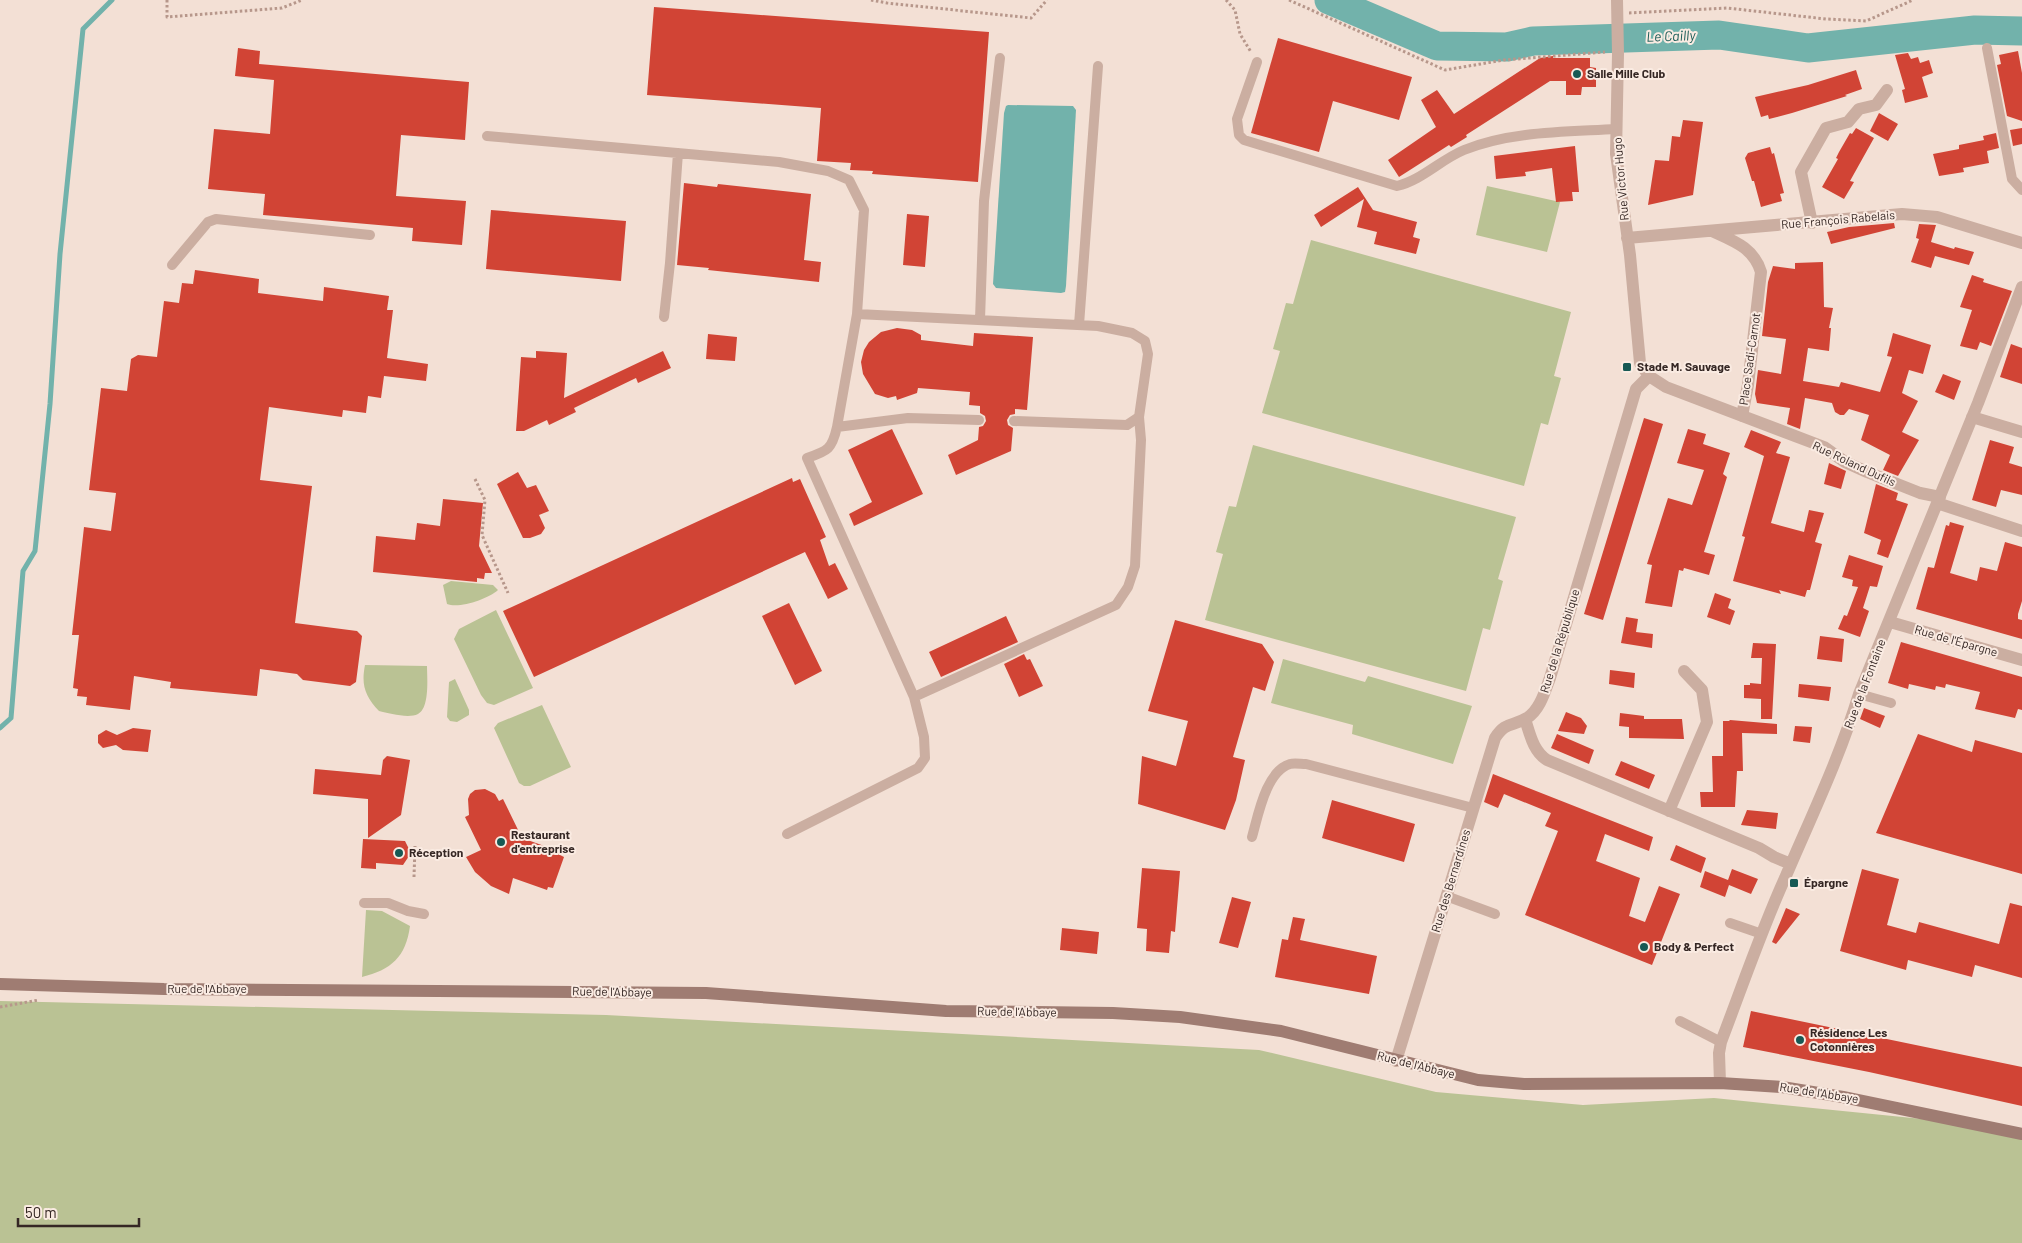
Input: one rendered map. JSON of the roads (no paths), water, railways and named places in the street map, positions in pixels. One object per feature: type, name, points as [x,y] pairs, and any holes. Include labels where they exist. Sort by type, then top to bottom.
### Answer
[{"type":"street","name":"Rue Victor Hugo","points":[[1617,0],[1616,154],[1627,238]]},
{"type":"street","points":[[1812,223],[1801,172],[1826,128],[1848,122],[1859,109],[1876,105],[1887,90]]},
{"type":"street","name":"Rue François Rabelais","points":[[1710,230],[1812,223],[1886,215],[1937,217],[2022,243]]},
{"type":"street","points":[[1649,376],[1640,362],[1627,238],[1710,230]]},
{"type":"street","name":"Place Sadi-Carnot","points":[[1649,376],[1666,387],[1742,416],[1748,385],[1761,272],[1754,256],[1748,250],[1710,230]]},
{"type":"street","name":"Rue de la Fontaine","points":[[1720,1084],[1719,1053],[1721,1042],[1762,934],[1852,720],[1860,694],[1972,417],[2022,287]]},
{"type":"street","name":"Rue de la République","points":[[1525,719],[1536,708],[1550,678],[1636,389],[1649,376]]},
{"type":"street","name":"Rue Roland Dufils","points":[[1742,416],[1824,448],[1845,462],[1867,472],[2022,531]]},
{"type":"street","points":[[1972,417],[2022,432]]},
{"type":"street","name":"Rue de l'Épargne","points":[[1890,622],[2022,660]]},
{"type":"street","points":[[1669,811],[1708,722],[1702,690],[1684,671]]},
{"type":"street","points":[[1525,719],[1540,755],[1547,760],[1759,848],[1774,858],[1791,864]]},
{"type":"street","name":"Rue des Bernardines","points":[[1396,1061],[1495,738],[1502,727],[1525,719]]},
{"type":"street","name":"Rue de l'Abbaye","points":[[0,984],[164,989],[706,993],[946,1011],[1112,1013],[1180,1017],[1281,1031],[1328,1041],[1396,1061],[1478,1080],[1524,1084],[1752,1084],[1805,1090],[2022,1134]]},
{"type":"lane","points":[[1987,48],[2012,179],[2022,190]]},
{"type":"lane","points":[[980,320],[984,200],[1000,58]]},
{"type":"lane","points":[[1256,62],[1237,119],[1238,135],[1244,140],[1397,186],[1410,183],[1438,164],[1464,150],[1486,143],[1516,136],[1616,129]]},
{"type":"lane","points":[[1079,325],[1098,66]]},
{"type":"lane","points":[[487,136],[803,165],[828,171],[849,180],[864,210],[856,314],[833,445],[820,454],[807,458],[914,696],[924,736],[925,758],[918,768],[787,834]]},
{"type":"lane","points":[[664,317],[678,153]]},
{"type":"lane","points":[[172,265],[208,222],[216,219],[370,235]]},
{"type":"lane","points":[[856,314],[1098,326],[1132,333],[1145,341],[1148,354],[1139,417],[1141,440],[1135,566],[1128,587],[1116,605],[914,696]]},
{"type":"lane","points":[[1014,421],[1110,426],[1127,425],[1139,417]]},
{"type":"lane","points":[[837,427],[908,418],[979,420]]},
{"type":"lane","points":[[1860,694],[1891,703]]},
{"type":"lane","points":[[1252,836],[1266,791],[1274,775],[1289,764],[1306,764],[1473,808]]},
{"type":"lane","points":[[1446,896],[1495,914]]},
{"type":"lane","points":[[364,903],[388,903],[408,911],[424,914]]},
{"type":"lane","points":[[1730,923],[1762,934]]},
{"type":"lane","points":[[1680,1021],[1721,1042]]},
{"type":"water","points":[[1008,105],[1073,106],[1076,110],[1065,292],[996,288],[993,284],[1004,113]]},
{"type":"waterway","points":[[0,728],[11,718],[23,571],[35,551],[50,404],[60,254],[83,29],[112,0]]},
{"type":"waterway","name":"Le Cailly","points":[[1329,0],[1437,46],[1507,47],[1533,41],[1719,35],[1808,48],[1975,30],[2022,31]]},
{"type":"place","name":"Salle Mille Club","points":[[1577,74]]},
{"type":"place","name":"Stade M. Sauvage","points":[[1627,367]]},
{"type":"place","name":"Restaurant d'entreprise","points":[[501,842]]},
{"type":"place","name":"Réception","points":[[399,853]]},
{"type":"place","name":"Épargne","points":[[1794,883]]},
{"type":"place","name":"Body & Perfect","points":[[1644,947]]},
{"type":"place","name":"Résidence Les Cotonnières","points":[[1800,1040]]}]
